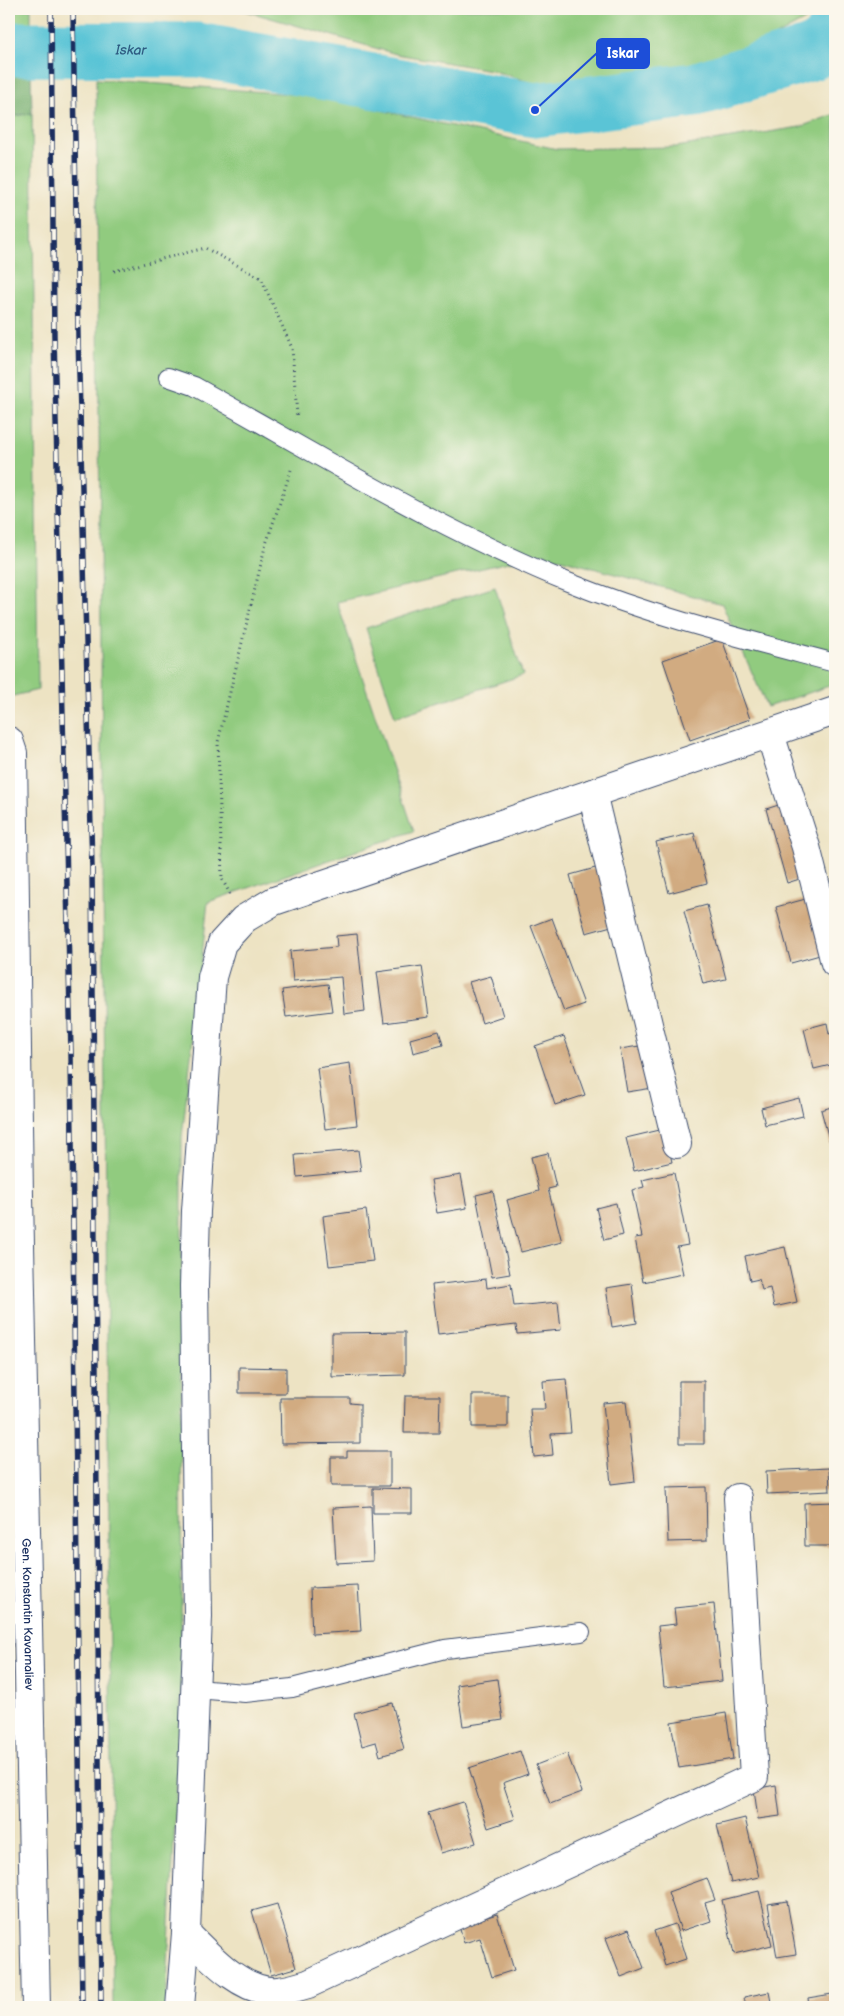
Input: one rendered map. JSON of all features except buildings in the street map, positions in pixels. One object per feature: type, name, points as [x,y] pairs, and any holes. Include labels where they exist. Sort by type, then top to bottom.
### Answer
[{"type":"street","points":[[180,2007],[186,1933],[198,1616],[194,1286],[196,1211],[212,977],[222,943],[244,918],[274,901],[835,711]]},
{"type":"street","points":[[770,734],[806,848],[835,963]]},
{"type":"street","name":"Gen. Konstantin Kavarnaliev","points":[[9,741],[13,753],[17,1452],[36,2007]]},
{"type":"street","points":[[592,792],[678,1144]]},
{"type":"street","points":[[186,1933],[223,1969],[248,1985],[277,1991],[308,1984],[754,1777],[738,1498]]},
{"type":"lane","points":[[168,377],[194,386],[466,536],[568,582],[672,620],[835,663]]},
{"type":"lane","points":[[196,1689],[245,1693],[292,1688],[445,1649],[581,1632]]},
{"type":"path","points":[[114,271],[205,248],[261,278],[292,348],[299,444],[265,547],[218,742],[222,879],[244,918]]},
{"type":"green space","points":[[9,9],[31,9],[31,29],[9,34]]},
{"type":"green space","points":[[239,9],[826,9],[723,64],[542,86],[491,70],[396,54]]},
{"type":"green space","points":[[31,72],[32,113],[9,117],[9,74]]},
{"type":"green space","points":[[96,79],[316,96],[557,149],[676,147],[800,127],[835,114],[835,684],[767,707],[722,604],[543,554],[337,602],[414,831],[208,902],[182,1137],[181,1694],[166,2007],[113,2007]]},
{"type":"green space","points":[[32,113],[38,690],[9,697],[9,117]]},
{"type":"green space","points":[[495,587],[523,675],[395,717],[366,628]]},
{"type":"waterway","name":"Iskar","points":[[9,49],[198,50],[535,110],[695,90],[814,52],[835,36]]},
{"type":"railway","points":[[51,9],[54,336],[71,1053],[82,2007]]},
{"type":"railway","points":[[73,9],[78,336],[92,867],[101,2007]]},
{"type":"place","name":"Iskar","points":[[535,110]]}]
